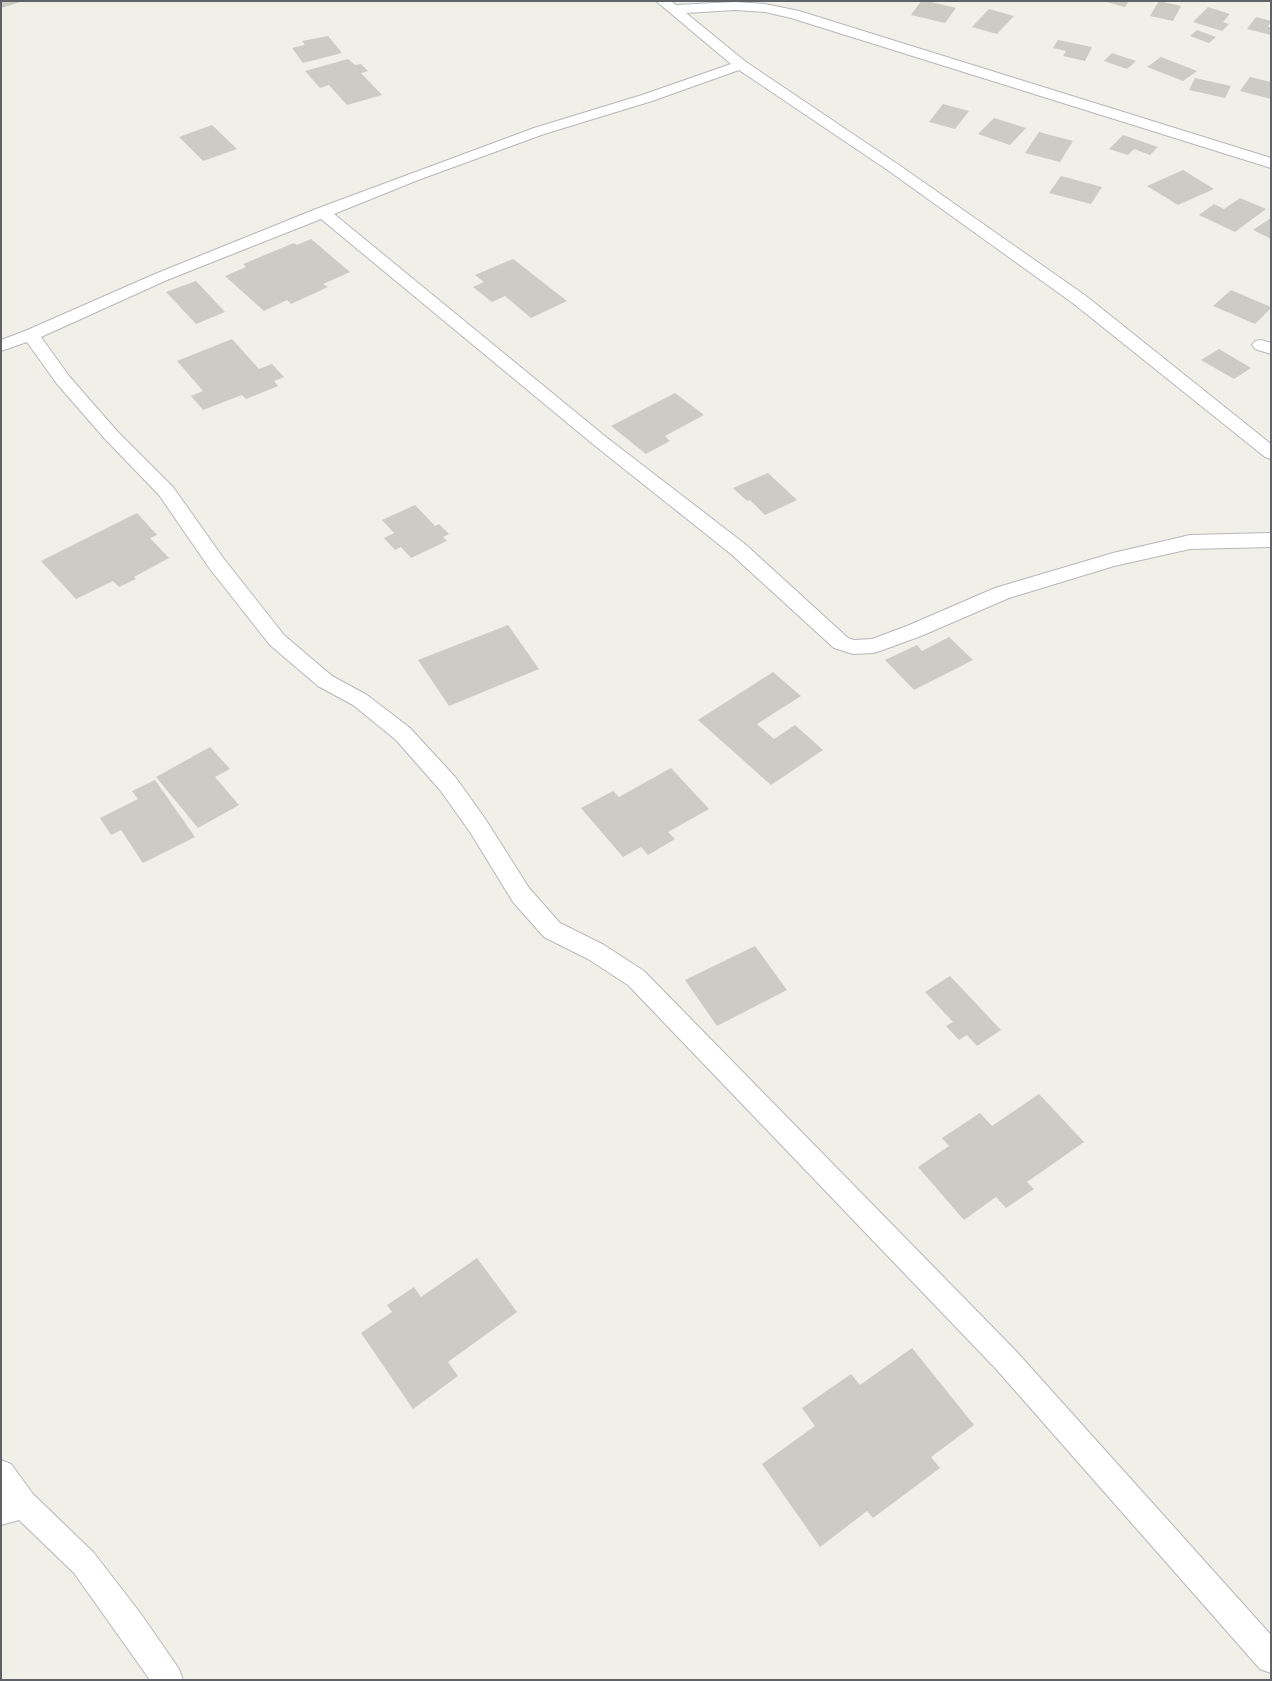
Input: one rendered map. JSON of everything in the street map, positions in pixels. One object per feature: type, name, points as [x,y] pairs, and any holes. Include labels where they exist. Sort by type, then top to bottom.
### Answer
[{"type":"street","points":[[668,5],[741,65],[894,168],[1080,300],[1222,412],[1271,453]]},
{"type":"street","points":[[668,5],[765,8],[794,14],[1271,163]]},
{"type":"street","points":[[1,346],[31,335],[160,277],[322,212],[539,131],[647,98],[741,65]]},
{"type":"street","points":[[322,212],[600,441],[738,549],[841,642],[847,645],[853,647],[873,646],[914,631],[1002,593],[1112,560],[1190,542],[1271,540]]},
{"type":"street","points":[[31,335],[63,380],[111,435],[166,491],[217,564],[278,640],[325,681],[360,700],[403,734],[448,784],[478,826],[521,895],[552,930],[596,952],[636,978],[1006,1360],[1271,1658]]},
{"type":"street","points":[[1,1474],[12,1508],[84,1563],[130,1625],[168,1680]]},
{"type":"building","points":[[1,1],[24,1],[1,8]]},
{"type":"building","points":[[921,1],[956,8],[945,23],[911,15]]},
{"type":"building","points":[[1103,1],[1129,1],[1125,7]]},
{"type":"building","points":[[1159,1],[1181,6],[1173,21],[1150,16]]},
{"type":"building","points":[[1208,7],[1230,14],[1223,22],[1229,24],[1222,31],[1193,22]]},
{"type":"building","points":[[989,9],[1014,16],[997,34],[972,27]]},
{"type":"building","points":[[1256,17],[1271,21],[1268,27],[1271,27],[1271,35],[1247,29]]},
{"type":"building","points":[[1197,30],[1216,37],[1209,43],[1190,36]]},
{"type":"building","points":[[328,36],[342,53],[303,63],[292,48],[305,45],[302,41]]},
{"type":"building","points":[[1058,40],[1092,47],[1085,61],[1063,56],[1066,51],[1053,48]]},
{"type":"building","points":[[1112,53],[1136,61],[1127,69],[1104,61]]},
{"type":"building","points":[[1161,57],[1197,71],[1183,81],[1147,67]]},
{"type":"building","points":[[348,59],[355,65],[361,64],[368,71],[361,73],[382,95],[347,105],[329,85],[320,88],[305,71]]},
{"type":"building","points":[[1250,77],[1271,82],[1271,99],[1240,91]]},
{"type":"building","points":[[1195,78],[1231,86],[1225,98],[1189,90]]},
{"type":"building","points":[[943,104],[969,111],[955,129],[929,122]]},
{"type":"building","points":[[994,118],[1026,128],[1010,145],[978,134]]},
{"type":"building","points":[[212,125],[237,149],[203,161],[179,137]]},
{"type":"building","points":[[1039,132],[1073,141],[1060,162],[1025,153]]},
{"type":"building","points":[[1123,135],[1158,147],[1150,155],[1134,149],[1128,155],[1109,149]]},
{"type":"building","points":[[1183,170],[1214,189],[1178,205],[1147,186]]},
{"type":"building","points":[[1061,176],[1102,187],[1091,204],[1049,193]]},
{"type":"building","points":[[1240,198],[1266,209],[1235,232],[1199,215],[1214,204],[1224,209]]},
{"type":"building","points":[[1271,218],[1271,239],[1253,230]]},
{"type":"building","points":[[311,239],[350,272],[323,284],[328,287],[291,304],[287,300],[264,311],[225,276],[246,267],[243,264],[294,243],[297,245]]},
{"type":"building","points":[[513,259],[567,301],[531,318],[505,296],[492,302],[473,287],[484,282],[475,275]]},
{"type":"building","points":[[196,281],[225,312],[196,324],[166,292]]},
{"type":"building","points":[[1231,290],[1271,308],[1255,324],[1213,306]]},
{"type":"building","points":[[232,339],[259,369],[272,364],[284,377],[274,381],[278,386],[246,399],[242,395],[203,410],[191,396],[203,391],[177,361]]},
{"type":"building","points":[[1219,349],[1251,368],[1234,379],[1201,360]]},
{"type":"building","points":[[675,393],[704,415],[665,436],[670,441],[646,454],[611,426]]},
{"type":"building","points":[[768,473],[797,500],[765,515],[750,500],[747,501],[733,488]]},
{"type":"building","points":[[415,505],[435,526],[439,524],[449,534],[443,537],[447,541],[411,558],[401,547],[395,550],[384,538],[394,533],[382,520]]},
{"type":"building","points":[[137,513],[157,535],[150,538],[169,558],[134,577],[136,579],[119,587],[113,581],[76,599],[41,561]]},
{"type":"building","points":[[508,625],[539,669],[449,706],[418,660]]},
{"type":"building","points":[[949,637],[973,660],[914,690],[885,660],[917,645],[922,651]]},
{"type":"building","points":[[773,672],[801,696],[757,724],[774,739],[795,725],[823,750],[771,785],[698,720]]},
{"type":"building","points":[[210,747],[230,769],[215,777],[239,805],[198,828],[156,777]]},
{"type":"building","points":[[671,768],[709,809],[668,832],[675,839],[648,855],[641,847],[623,857],[581,808],[613,791],[619,797]]},
{"type":"building","points":[[155,780],[195,837],[143,863],[121,830],[111,835],[100,818],[138,799],[132,791]]},
{"type":"building","points":[[755,946],[787,990],[717,1026],[685,980]]},
{"type":"building","points":[[950,976],[1001,1030],[977,1046],[967,1035],[959,1040],[946,1026],[953,1022],[925,992]]},
{"type":"building","points":[[1039,1094],[1084,1142],[1027,1182],[1034,1189],[1006,1208],[996,1197],[964,1220],[918,1167],[949,1146],[942,1138],[980,1113],[992,1126]]},
{"type":"building","points":[[477,1258],[517,1312],[448,1362],[458,1376],[413,1409],[361,1333],[392,1312],[387,1305],[414,1287],[421,1297]]},
{"type":"building","points":[[912,1348],[974,1425],[931,1457],[940,1468],[873,1518],[867,1511],[820,1547],[762,1464],[815,1426],[802,1408],[851,1374],[860,1385]]}]
